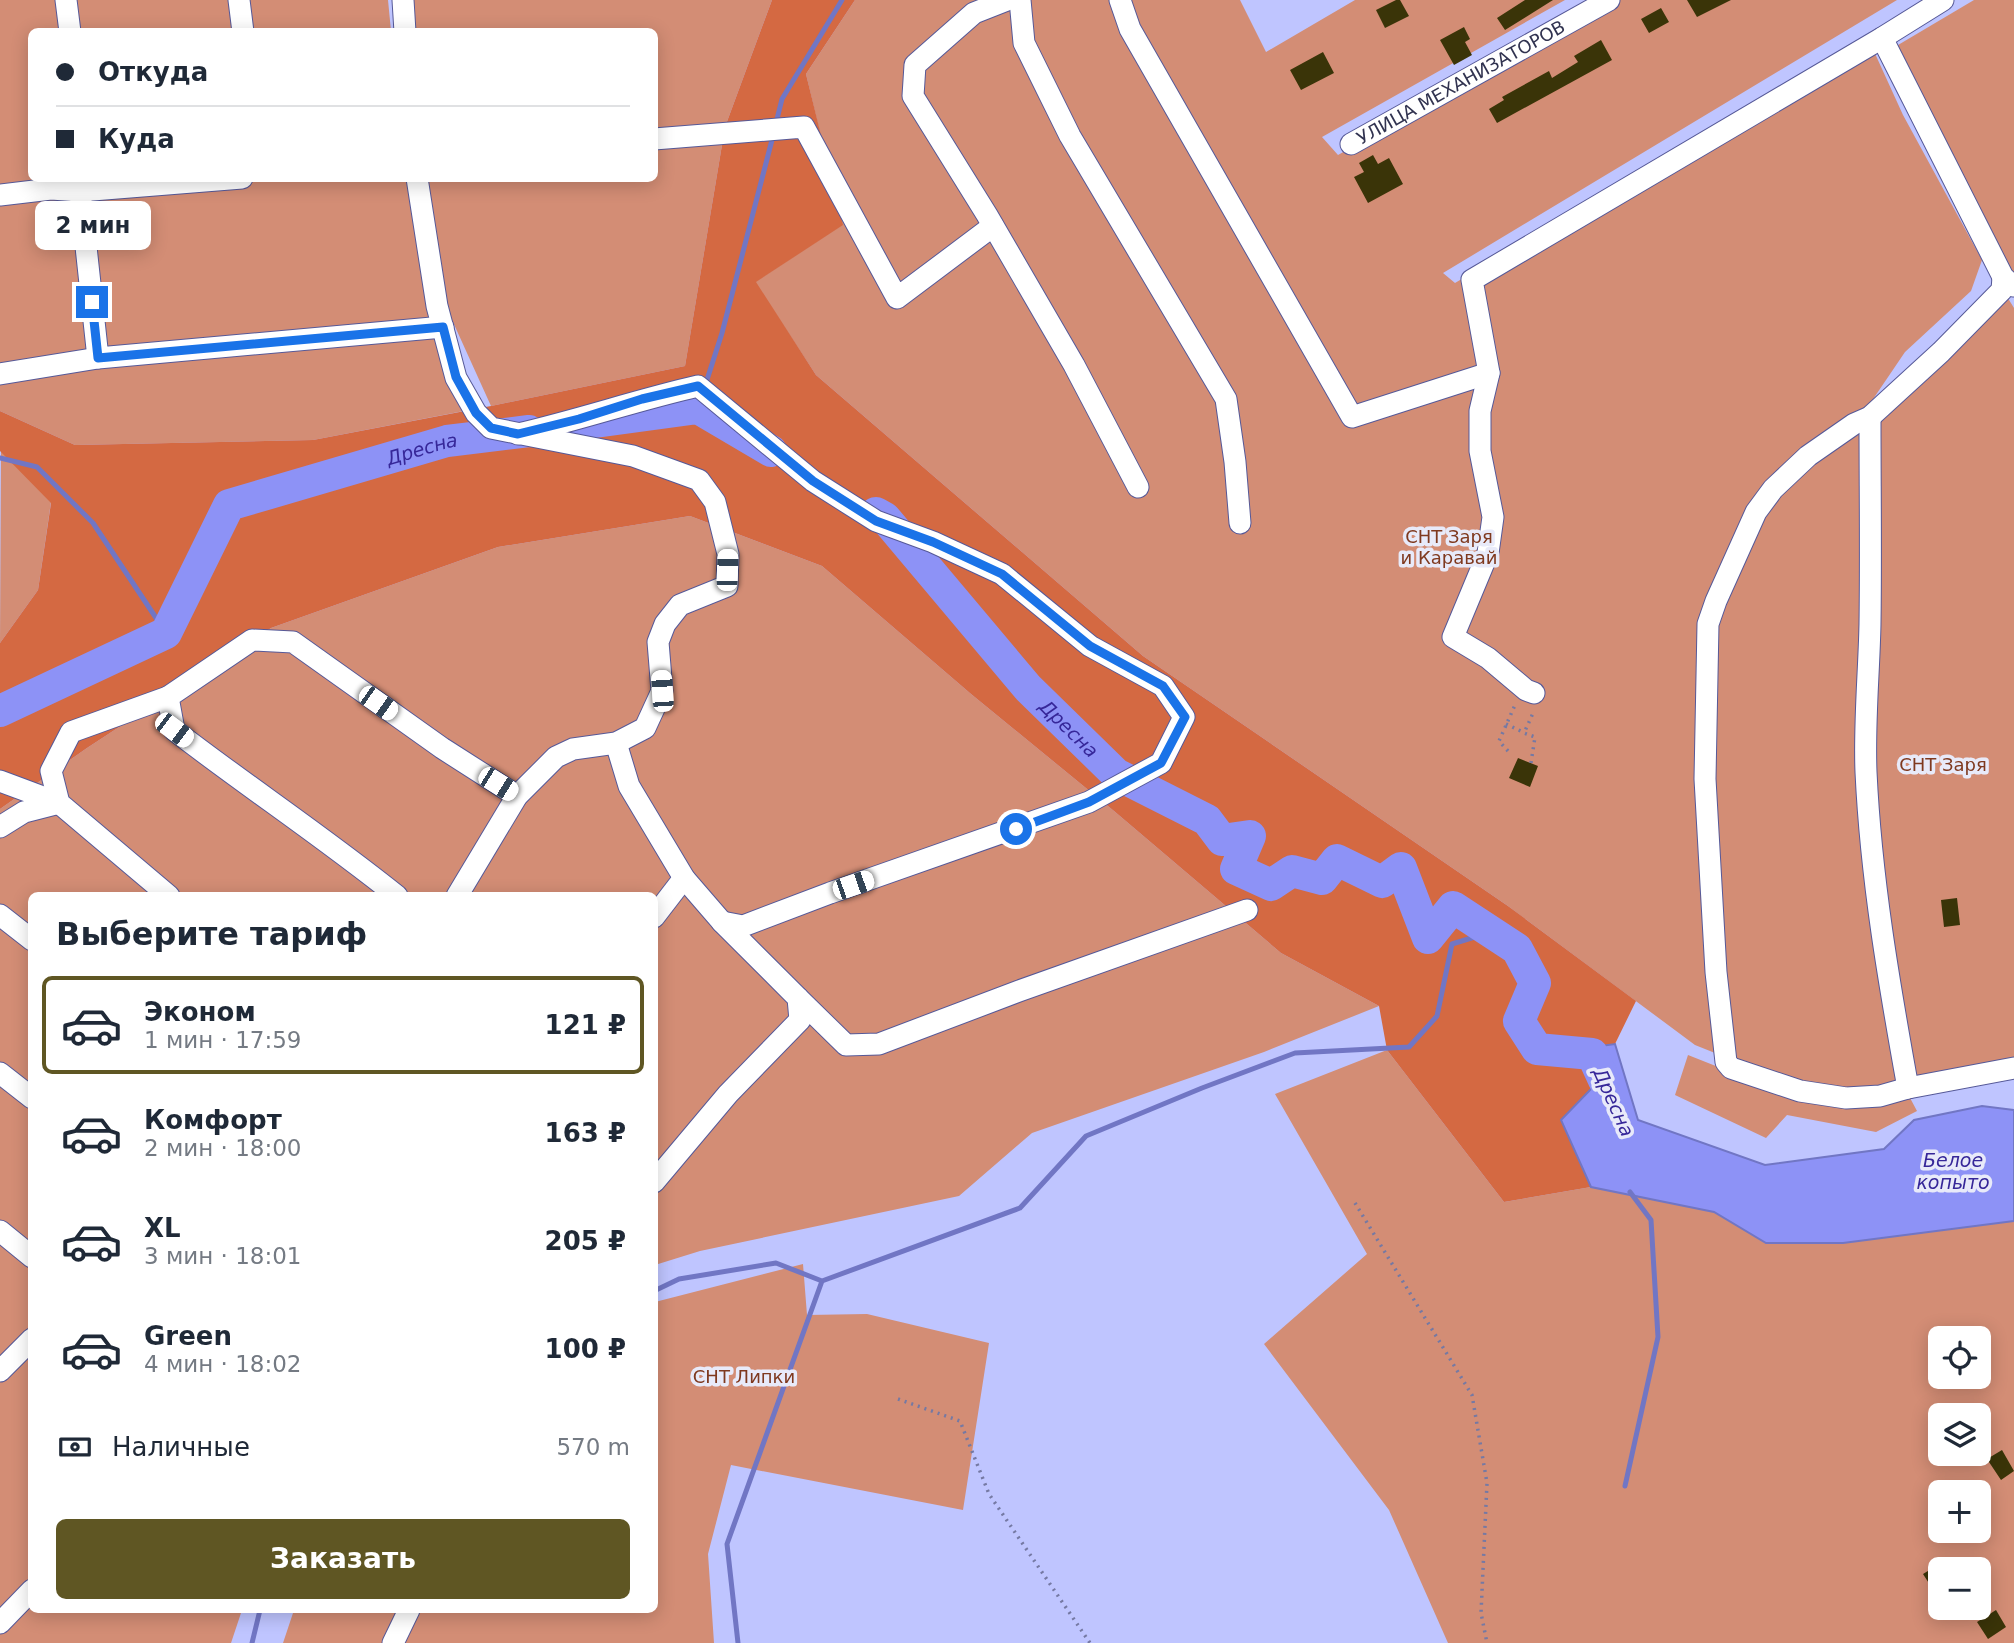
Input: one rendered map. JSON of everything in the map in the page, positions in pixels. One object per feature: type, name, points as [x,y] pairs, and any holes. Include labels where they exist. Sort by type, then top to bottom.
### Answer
[{"type":"street","points":[[66,0],[70,28]]},
{"type":"street","points":[[239,0],[242,28]]},
{"type":"street","points":[[402,0],[405,28]]},
{"type":"street","points":[[1007,0],[974,13],[915,65],[913,96],[1074,365],[1138,487]]},
{"type":"street","points":[[1020,0],[1024,43],[1070,136],[1226,399],[1240,523]]},
{"type":"street","points":[[1120,0],[1130,29],[1352,416],[1489,373]]},
{"type":"street","name":"УЛИЦА МЕХАНИЗАТОРОВ","points":[[1351,144],[1609,0]]},
{"type":"street","points":[[1529,701],[1526,690],[1488,658],[1453,637],[1488,553],[1493,517],[1480,451],[1480,411],[1489,373],[1472,279],[1943,0]]},
{"type":"street","points":[[1882,38],[2009,283],[1941,352],[1870,416],[1808,456],[1773,489],[1756,512],[1716,601],[1708,624],[1705,779],[1716,972],[1726,1062],[1731,1068],[1743,1073],[1800,1091],[1846,1098],[1880,1097],[1908,1088],[2014,1068]]},
{"type":"street","points":[[658,139],[804,127],[897,298],[993,226]]},
{"type":"street","points":[[0,195],[79,185],[149,182]]},
{"type":"street","points":[[418,182],[443,327],[456,377],[476,413],[491,428],[620,452],[699,480],[715,502],[728,554],[727,586],[680,605],[665,624],[658,642],[662,691],[645,728],[616,743],[573,749],[556,757],[517,796],[459,892]]},
{"type":"street","points":[[79,185],[98,358]]},
{"type":"street","points":[[0,374],[98,358],[443,327]]},
{"type":"street","points":[[518,434],[579,419],[642,399],[705,392],[813,481],[876,521],[933,542],[1002,574],[1090,646],[1163,686],[1185,717],[1161,763],[1089,802],[743,926],[722,922]]},
{"type":"street","points":[[1870,416],[1870,626],[1866,771],[1885,962],[1908,1088]]},
{"type":"street","points":[[59,803],[51,771],[71,732],[168,697],[252,640],[293,642],[442,748],[517,796]]},
{"type":"street","points":[[168,697],[174,730],[392,892]]},
{"type":"street","points":[[616,743],[629,786],[684,878],[722,922],[846,1045],[879,1044],[1247,910]]},
{"type":"street","points":[[0,780],[59,803],[164,892]]},
{"type":"street","points":[[0,827],[24,811],[59,803]]},
{"type":"street","points":[[658,912],[684,878]]},
{"type":"street","points":[[0,915],[28,937]]},
{"type":"street","points":[[658,1177],[728,1094],[800,1020],[798,998]]},
{"type":"street","points":[[4,1084],[28,1096]]},
{"type":"street","points":[[0,1231],[28,1254]]},
{"type":"street","points":[[0,1371],[28,1343]]},
{"type":"street","points":[[0,1623],[28,1594]]},
{"type":"street","points":[[393,1643],[408,1613]]},
{"type":"path","points":[[1508,751],[1499,741],[1506,724],[1529,701]]},
{"type":"path","points":[[1524,733],[1529,701]]},
{"type":"path","points":[[1506,724],[1535,737],[1531,763]]},
{"type":"path","points":[[1355,1203],[1472,1395],[1487,1483],[1481,1613],[1487,1643]]},
{"type":"path","points":[[898,1399],[960,1421],[989,1494],[1090,1643]]},
{"type":"green space","points":[[0,0],[388,0],[391,28],[28,28],[28,182],[406,182],[429,317],[469,410],[313,440],[75,445],[0,411]]},
{"type":"green space","points":[[408,0],[772,0],[725,127],[685,366],[491,406],[443,300],[424,182],[658,182],[658,28],[411,28]]},
{"type":"green space","name":"СНТ Заря и Каравай","points":[[855,0],[1240,0],[1266,52],[1355,0],[1565,0],[1322,137],[1338,155],[1611,0],[1897,0],[1443,273],[1455,283],[1867,36],[1903,115],[1982,260],[1971,291],[1905,352],[1865,411],[1816,437],[1754,501],[1702,620],[1720,1055],[1695,1045],[1508,906],[1143,656],[816,375],[755,282],[842,225],[806,74]]},
{"type":"green space","points":[[1974,0],[2014,0],[2014,274],[1995,251],[1893,48]]},
{"type":"green space","name":"СНТ Заря","points":[[1998,282],[2014,308],[2014,1061],[1917,1079],[1900,1026],[1870,763],[1877,416]]},
{"type":"green space","name":"СНТ Заря","points":[[1866,424],[1860,736],[1899,1084],[1860,1092],[1783,1078],[1734,1062],[1709,809],[1712,657],[1723,593],[1763,510],[1820,450]]},
{"type":"green space","points":[[1,450],[51,502],[38,590],[0,643]]},
{"type":"green space","points":[[690,516],[822,566],[1281,953],[1379,1006],[1264,1052],[1032,1133],[959,1196],[700,1251],[658,1264],[658,892],[28,892],[28,1613],[241,1613],[231,1643],[0,1643],[0,809],[87,748],[271,628],[498,547]]},
{"type":"green space","points":[[1387,1050],[1504,1202],[1591,1187],[1714,1212],[1766,1243],[1843,1243],[2014,1221],[2014,1643],[1448,1643],[1389,1510],[1264,1344],[1367,1254],[1275,1094]]},
{"type":"green space","points":[[1688,1055],[1781,1092],[1909,1096],[1917,1111],[1876,1132],[1787,1115],[1766,1138],[1675,1095]]},
{"type":"green space","name":"СНТ Липки","points":[[803,1264],[807,1315],[867,1314],[989,1343],[963,1510],[731,1465],[708,1554],[714,1643],[283,1643],[293,1613],[658,1613],[658,1301]]},
{"type":"shaded area","points":[[772,0],[855,0],[806,74],[843,225],[756,282],[816,375],[1143,656],[1508,906],[1636,1001],[1615,1044],[1578,1049],[1592,1088],[1561,1120],[1591,1187],[1504,1202],[1387,1050],[1379,1006],[1281,953],[822,566],[690,516],[498,547],[271,628],[87,748],[0,809],[0,643],[38,590],[51,503],[0,451],[0,411],[75,445],[313,440],[685,366],[725,127]]},
{"type":"water","name":"Белое копыто","points":[[1615,1044],[1638,1120],[1765,1165],[1884,1149],[1914,1120],[1982,1106],[2014,1110],[2014,1221],[1843,1243],[1766,1243],[1714,1212],[1591,1187],[1561,1120],[1592,1088],[1578,1049]]},
{"type":"building","points":[[1400,0],[1409,16],[1385,28],[1376,10]]},
{"type":"building","points":[[1525,0],[1553,0],[1505,30],[1497,18]]},
{"type":"building","points":[[1687,0],[1731,0],[1697,17]]},
{"type":"building","points":[[1661,8],[1669,22],[1649,33],[1641,19]]},
{"type":"building","points":[[1464,27],[1470,39],[1465,42],[1472,55],[1454,65],[1440,40]]},
{"type":"building","points":[[1601,40],[1612,60],[1497,123],[1489,109],[1504,100],[1502,97],[1549,71],[1552,78],[1578,62],[1574,56]]},
{"type":"building","points":[[1323,52],[1334,73],[1301,90],[1290,70]]},
{"type":"building","points":[[1373,155],[1378,164],[1389,158],[1403,184],[1368,203],[1354,177],[1364,172],[1359,163]]},
{"type":"building","points":[[1518,758],[1538,766],[1530,787],[1509,778]]},
{"type":"building","points":[[1957,898],[1960,925],[1944,927],[1941,900]]},
{"type":"building","points":[[2002,1450],[2014,1471],[2001,1480],[1991,1465],[1991,1457]]},
{"type":"building","points":[[1996,1610],[2006,1627],[1988,1639],[1977,1622],[1991,1620],[1991,1613]]},
{"type":"waterway","points":[[776,123],[782,99],[842,0]]},
{"type":"waterway","points":[[705,386],[722,333],[773,136]]},
{"type":"waterway","points":[[698,408],[702,396]]},
{"type":"waterway","name":"Дресна","points":[[573,425],[698,408],[771,451]]},
{"type":"waterway","name":"Дресна","points":[[0,711],[166,633],[229,505],[447,441],[529,431]]},
{"type":"waterway","points":[[0,458],[37,467],[93,523],[166,633]]},
{"type":"waterway","name":"Дресна","points":[[876,513],[885,518],[1028,688],[1116,774],[1207,820],[1222,840],[1250,836],[1236,869],[1271,885],[1292,871],[1322,879],[1337,860],[1382,882],[1401,868],[1428,938],[1453,907],[1517,949],[1535,983],[1519,1021],[1537,1049],[1592,1054],[1604,1080]]},
{"type":"waterway","points":[[738,1643],[727,1544],[822,1281],[1020,1208],[1086,1136],[1202,1088],[1295,1053],[1409,1047],[1437,1016],[1452,944],[1491,932]]},
{"type":"waterway","points":[[1625,1486],[1658,1337],[1651,1220],[1630,1192]]},
{"type":"waterway","points":[[658,1289],[679,1279],[776,1263],[822,1281]]},
{"type":"waterway","points":[[252,1643],[259,1613]]},
{"type":"route","points":[[92,302],[98,358],[443,327],[456,377],[476,413],[491,428],[518,434],[698,386],[813,481],[876,521],[933,542],[1002,574],[1090,646],[1163,686],[1185,717],[1161,763],[1089,802],[1016,829]]}]
